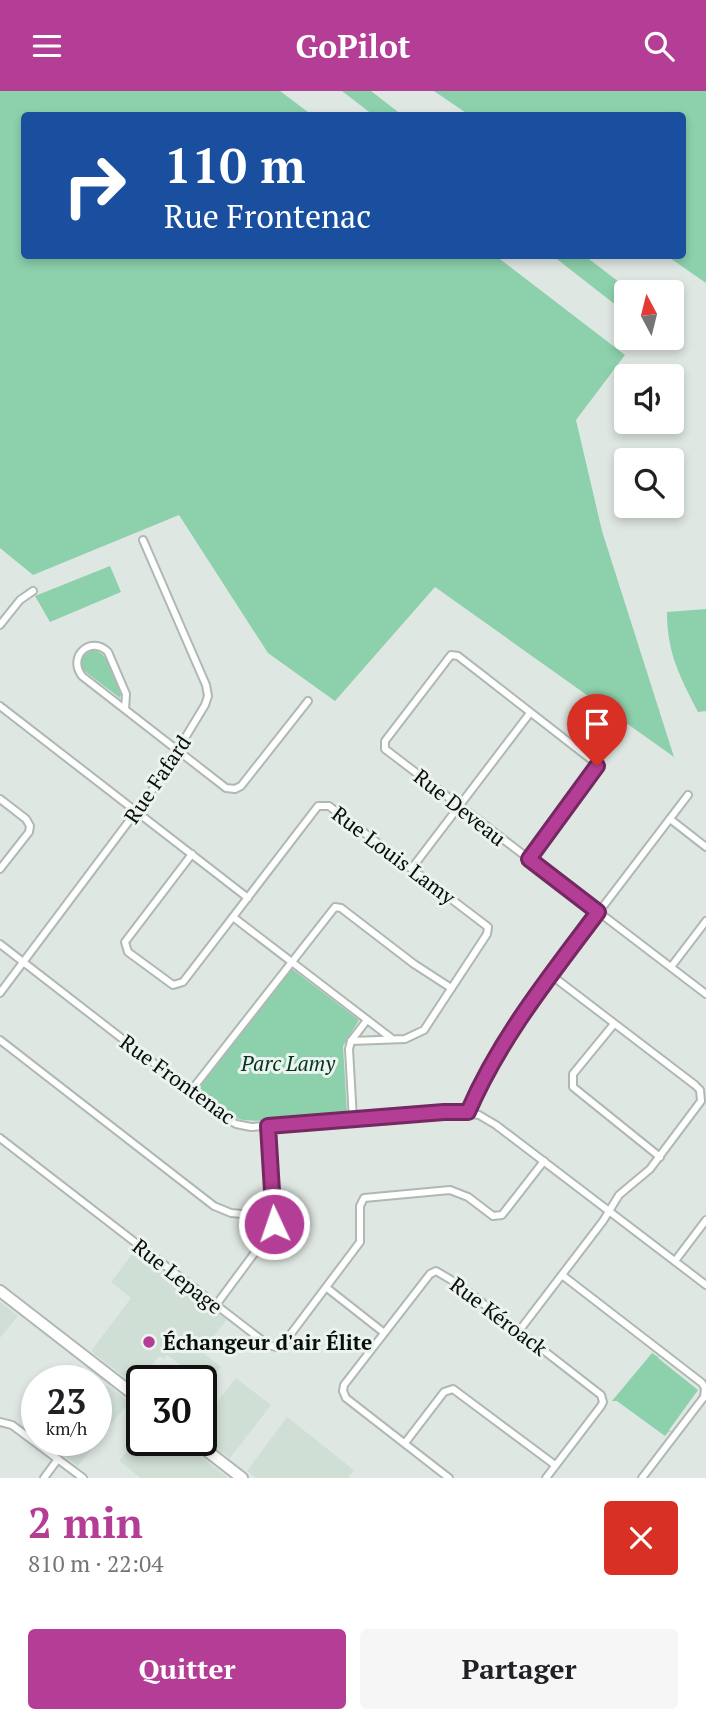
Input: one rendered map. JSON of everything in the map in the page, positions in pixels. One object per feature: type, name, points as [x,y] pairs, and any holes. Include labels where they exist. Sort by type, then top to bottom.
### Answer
[{"type":"main road","points":[[0,1291],[126,1389]]},
{"type":"main road","points":[[214,1456],[242,1478]]},
{"type":"street","name":"Rue Fafard","points":[[0,993],[159,781],[205,705],[207,693],[143,540]]},
{"type":"street","points":[[0,625],[20,600],[33,591]]},
{"type":"street","points":[[0,610],[7,615]]},
{"type":"street","points":[[125,709],[125,691],[108,652],[99,646],[82,650],[77,660],[78,671],[125,709],[177,751],[226,788],[235,789],[241,786],[308,701]]},
{"type":"street","name":"Rue Deveau","points":[[530,713],[453,655],[384,745],[388,751],[459,806],[706,994]]},
{"type":"street","points":[[0,706],[248,898]]},
{"type":"street","points":[[412,868],[530,713],[596,762],[597,766],[529,859]]},
{"type":"street","points":[[468,1112],[504,1043],[551,975],[688,795]]},
{"type":"street","points":[[0,799],[26,819],[30,826],[29,832],[0,869]]},
{"type":"street","name":"Rue Louis Lamy","points":[[192,854],[125,942],[126,949],[169,983],[178,985],[183,982],[322,804],[329,806],[412,868],[488,929],[488,934],[424,1030],[408,1039],[351,1041]]},
{"type":"street","points":[[670,819],[706,847]]},
{"type":"street","points":[[190,1092],[333,909],[339,907],[451,988]]},
{"type":"street","points":[[233,917],[391,1038]]},
{"type":"street","points":[[671,967],[706,921]]},
{"type":"street","name":"Rue Frontenac","points":[[0,944],[190,1092],[234,1123],[251,1127],[468,1112],[491,1121],[706,1285]]},
{"type":"street","points":[[519,1331],[619,1195],[644,1175],[700,1105],[700,1090],[551,975]]},
{"type":"street","points":[[353,1120],[349,1052],[351,1041],[367,1020]]},
{"type":"street","points":[[614,1024],[573,1074],[572,1087],[660,1157]]},
{"type":"street","points":[[0,1040],[214,1206],[231,1213],[274,1217]]},
{"type":"street","points":[[216,1304],[273,1228],[268,1126]]},
{"type":"street","name":"Rue Lepage","points":[[0,1138],[268,1345],[276,1347],[284,1343],[361,1240],[360,1203],[364,1198],[450,1190],[465,1195],[498,1217],[544,1161]]},
{"type":"street","points":[[675,1261],[706,1220]]},
{"type":"street","name":"Rue Kéroack","points":[[405,1443],[346,1398],[344,1384],[430,1273],[436,1271],[443,1273],[602,1397],[601,1406],[545,1478]]},
{"type":"street","points":[[562,1275],[705,1388],[704,1397],[642,1478]]},
{"type":"street","points":[[327,1288],[383,1332]]},
{"type":"street","points":[[449,1478],[439,1475],[405,1443],[444,1392],[453,1389],[555,1465]]},
{"type":"street","points":[[0,1422],[12,1425],[83,1478]]},
{"type":"street","points":[[44,1478],[58,1459]]},
{"type":"shaded area","points":[[136,1249],[227,1319],[202,1352],[221,1367],[217,1372],[217,1365],[181,1365],[167,1355],[164,1359],[159,1356],[152,1365],[126,1365],[126,1378],[91,1351],[131,1298],[111,1282]]},
{"type":"shaded area","points":[[0,1302],[18,1316],[0,1338]]},
{"type":"shaded area","points":[[236,1378],[271,1405],[230,1458],[217,1448],[217,1402]]},
{"type":"shaded area","points":[[112,1389],[126,1400],[126,1406],[112,1423]]},
{"type":"shaded area","points":[[287,1417],[354,1470],[348,1478],[256,1478],[247,1471]]},
{"type":"shaded area","points":[[126,1452],[126,1456],[200,1456],[228,1478],[141,1478],[119,1461]]},
{"type":"shaded area","points":[[66,1456],[86,1456],[78,1466]]},
{"type":"green space","points":[[0,91],[280,91],[308,112],[21,112],[21,259],[500,259],[614,347],[614,350],[625,355],[618,364],[614,364],[614,370],[576,420],[602,531],[674,757],[435,587],[335,701],[268,653],[179,515],[33,575],[0,548]]},
{"type":"green space","points":[[342,91],[371,91],[398,112],[369,112]]},
{"type":"green space","points":[[434,91],[706,91],[706,283],[671,259],[686,259],[686,112],[465,112]]},
{"type":"green space","points":[[557,259],[589,259],[616,280],[614,280],[614,304]]},
{"type":"green space","points":[[110,566],[121,592],[50,622],[35,596]]},
{"type":"green space","points":[[706,609],[706,711],[698,712],[680,676],[672,652],[667,612]]},
{"type":"green space","points":[[92,650],[103,655],[108,661],[121,694],[120,698],[83,670],[83,656]]},
{"type":"green space","name":"Parc Lamy","points":[[292,969],[359,1020],[343,1046],[347,1113],[293,1120],[261,1121],[233,1117],[198,1089]]},
{"type":"green space","points":[[652,1353],[658,1357],[661,1353],[658,1358],[698,1390],[669,1430],[675,1435],[669,1431],[665,1436],[617,1401],[612,1401]]},
{"type":"place","name":"Échangeur d'air Élite","points":[[149,1342]]},
{"type":"route","points":[[274,1224],[268,1126],[468,1112],[480,1085],[523,1013],[598,912],[529,859],[597,766]]}]
